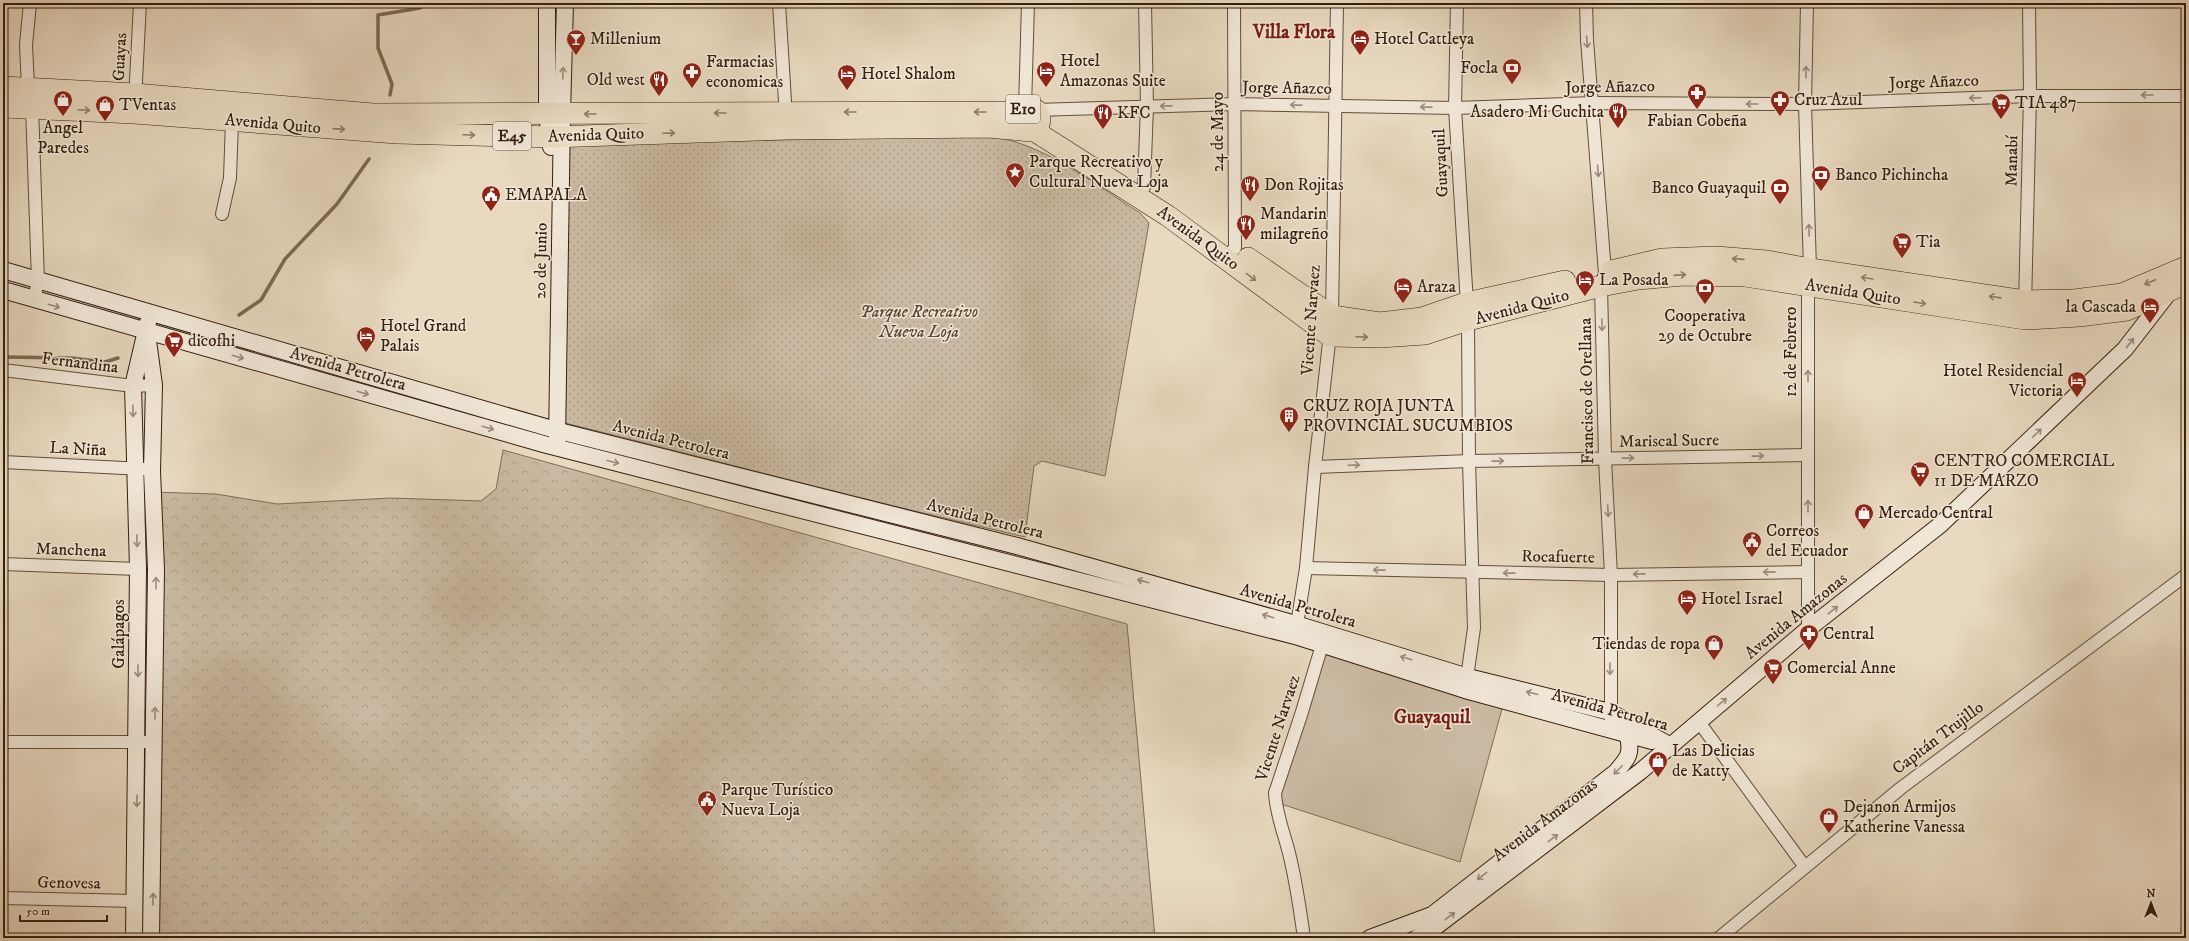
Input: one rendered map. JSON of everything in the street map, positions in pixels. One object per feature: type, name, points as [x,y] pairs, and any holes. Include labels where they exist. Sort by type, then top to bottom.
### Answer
[{"type":"highway","name":"Avenida Quito","points":[[3,87],[30,97],[373,114],[554,114],[786,121],[1029,119],[1144,187],[1331,326],[1380,338],[1425,334],[1467,312],[1603,279],[1683,275],[1809,277],[2025,310],[2079,316],[2127,310],[2178,288]]},
{"type":"highway","name":"Avenida Quito","points":[[3,107],[30,97]]},
{"type":"highway","name":"Avenida Quito","points":[[134,103],[232,121],[397,133],[557,137],[786,121]]},
{"type":"highway","name":"Avenida Quito","points":[[1029,119],[1168,216],[1231,253]]},
{"type":"highway","name":"Avenida Quito","points":[[2025,310],[2074,300],[2122,294],[2186,267]]},
{"type":"main road","name":"20 de Junio","points":[[547,3],[554,114],[557,137],[554,430],[552,446]]},
{"type":"main road","name":"20 de Junio","points":[[554,114],[566,3]]},
{"type":"main road","name":"Avenida Petrolera","points":[[3,270],[554,430],[1017,546],[1297,631],[1628,736],[1671,746]]},
{"type":"main road","name":"Avenida Amazonas","points":[[1417,938],[1446,919],[1671,746],[1808,629],[1940,525],[2125,349],[2178,288]]},
{"type":"main road","name":"Avenida Petrolera","points":[[3,290],[146,332],[552,446],[1297,631],[1322,645],[1466,684],[1610,712],[1671,746]]},
{"type":"main road","name":"Galápagos","points":[[134,938],[138,742],[138,569],[133,386],[150,312]]},
{"type":"main road","name":"Galápagos","points":[[146,332],[154,385],[152,470],[156,569],[155,742],[151,938]]},
{"type":"main road","name":"Avenida Amazonas","points":[[1370,938],[1432,915],[1616,772],[1629,756],[1631,748],[1628,736]]},
{"type":"street","points":[[30,3],[26,44],[30,97],[38,281],[34,300]]},
{"type":"street","name":"Guayas","points":[[134,103],[140,3]]},
{"type":"street","points":[[779,3],[786,121]]},
{"type":"street","points":[[1028,3],[1029,119]]},
{"type":"street","points":[[1144,187],[1147,106],[1145,3]]},
{"type":"street","name":"24 de Mayo","points":[[1231,253],[1235,104],[1234,3]]},
{"type":"street","name":"Vicente Narvaez","points":[[1297,631],[1306,568],[1315,467],[1331,326],[1337,3]]},
{"type":"street","name":"Guayaquil","points":[[1457,3],[1455,108],[1467,312],[1471,572],[1474,628],[1466,684]]},
{"type":"street","name":"Francisco de Orellana","points":[[1586,3],[1587,40],[1593,103],[1603,279],[1605,459],[1611,575],[1611,730]]},
{"type":"street","name":"12 de Febrero","points":[[1807,3],[1805,104],[1809,277],[1808,629]]},
{"type":"street","name":"Manabí","points":[[2025,310],[2030,96],[2029,3]]},
{"type":"street","name":"Jorge Añazco","points":[[1029,119],[1147,106],[1235,104],[1455,108],[1593,103],[1805,104],[2030,96],[2186,96]]},
{"type":"street","points":[[222,214],[230,178],[232,121]]},
{"type":"street","name":"Fernandina","points":[[3,370],[133,386],[154,385]]},
{"type":"street","name":"Mariscal Sucre","points":[[1315,467],[1469,462],[1808,455]]},
{"type":"street","name":"La Niña","points":[[3,462],[152,470]]},
{"type":"street","name":"Manchena","points":[[3,564],[138,569]]},
{"type":"street","name":"Rocafuerte","points":[[1306,568],[1611,575],[1808,572]]},
{"type":"street","name":"Capitán Trujillo","points":[[1719,938],[1901,788],[2186,576]]},
{"type":"street","name":"Vicente Narvaez","points":[[1304,938],[1297,890],[1289,853],[1275,805],[1275,793],[1302,715],[1322,645]]},
{"type":"street","points":[[1699,722],[1805,867]]},
{"type":"street","points":[[3,742],[155,742]]},
{"type":"street","name":"Genovesa","points":[[3,898],[135,901]]},
{"type":"green space","name":"Parque Recreativo Nueva Loja","points":[[987,136],[1027,146],[1047,155],[1086,177],[1140,213],[1149,223],[1105,476],[1042,461],[1034,466],[1025,537],[852,496],[565,423],[569,144]]},
{"type":"green space","points":[[503,450],[1127,624],[1155,938],[157,938],[151,492],[216,494],[277,504],[391,498],[481,501],[496,489]]},
{"type":"green space","points":[[1323,653],[1503,705],[1460,862],[1278,803]]},
{"type":"waterway","points":[[390,95],[392,84],[378,48],[378,15],[420,8],[429,3]]},
{"type":"waterway","points":[[239,315],[261,300],[285,259],[337,204],[369,159]]},
{"type":"waterway","points":[[3,357],[71,358],[105,362],[118,358]]},
{"type":"place","name":"Millenium","points":[[576,56]]},
{"type":"place","name":"Hotel Cattleya","points":[[1360,56]]},
{"type":"place","name":"Focla","points":[[1512,85]]},
{"type":"place","name":"Hotel Amazonas Suite","points":[[1046,88]]},
{"type":"place","name":"Farmacias economicas","points":[[692,89]]},
{"type":"place","name":"Hotel Shalom","points":[[847,91]]},
{"type":"place","name":"Old west","points":[[659,97]]},
{"type":"place","name":"Fabian Cobeña","points":[[1697,110]]},
{"type":"place","name":"Angel Paredes","points":[[63,117]]},
{"type":"place","name":"Cruz Azul","points":[[1780,117]]},
{"type":"place","name":"TIA 487","points":[[2001,120]]},
{"type":"place","name":"TVentas","points":[[105,122]]},
{"type":"place","name":"Asadero Mi Cuchita","points":[[1618,129]]},
{"type":"place","name":"KFC","points":[[1103,130]]},
{"type":"place","name":"Parque Recreativo y Cultural Nueva Loja","points":[[1015,189]]},
{"type":"place","name":"Banco Pichincha","points":[[1821,192]]},
{"type":"place","name":"Don Rojitas","points":[[1250,202]]},
{"type":"place","name":"Banco Guayaquil","points":[[1780,205]]},
{"type":"place","name":"EMAPALA","points":[[491,212]]},
{"type":"place","name":"Mandarin milagreño","points":[[1246,241]]},
{"type":"place","name":"Tia","points":[[1902,259]]},
{"type":"place","name":"La Posada","points":[[1585,297]]},
{"type":"place","name":"Araza","points":[[1403,304]]},
{"type":"place","name":"Cooperativa 29 de Octubre","points":[[1705,305]]},
{"type":"place","name":"la Cascada","points":[[2150,324]]},
{"type":"place","name":"Hotel Grand Palais","points":[[366,353]]},
{"type":"place","name":"dicofhi","points":[[174,358]]},
{"type":"place","name":"Hotel Residencial Victoria","points":[[2077,398]]},
{"type":"place","name":"CRUZ ROJA JUNTA PROVINCIAL SUCUMBIOS","points":[[1289,433]]},
{"type":"place","name":"CENTRO COMERCIAL 11 DE MARZO","points":[[1920,488]]},
{"type":"place","name":"Mercado Central","points":[[1864,530]]},
{"type":"place","name":"Correos del Ecuador","points":[[1752,558]]},
{"type":"place","name":"Hotel Israel","points":[[1687,616]]},
{"type":"place","name":"Central","points":[[1809,651]]},
{"type":"place","name":"Tiendas de ropa","points":[[1714,661]]},
{"type":"place","name":"Comercial Anne","points":[[1773,685]]},
{"type":"place","name":"Las Delicias de Katty","points":[[1658,778]]},
{"type":"place","name":"Parque Turístico Nueva Loja","points":[[707,817]]},
{"type":"place","name":"Dejanon Armijos Katherine Vanessa","points":[[1829,834]]},
{"type":"district","name":"Villa Flora","points":[[1294,32]]},
{"type":"district","name":"Guayaquil","points":[[1432,717]]}]
